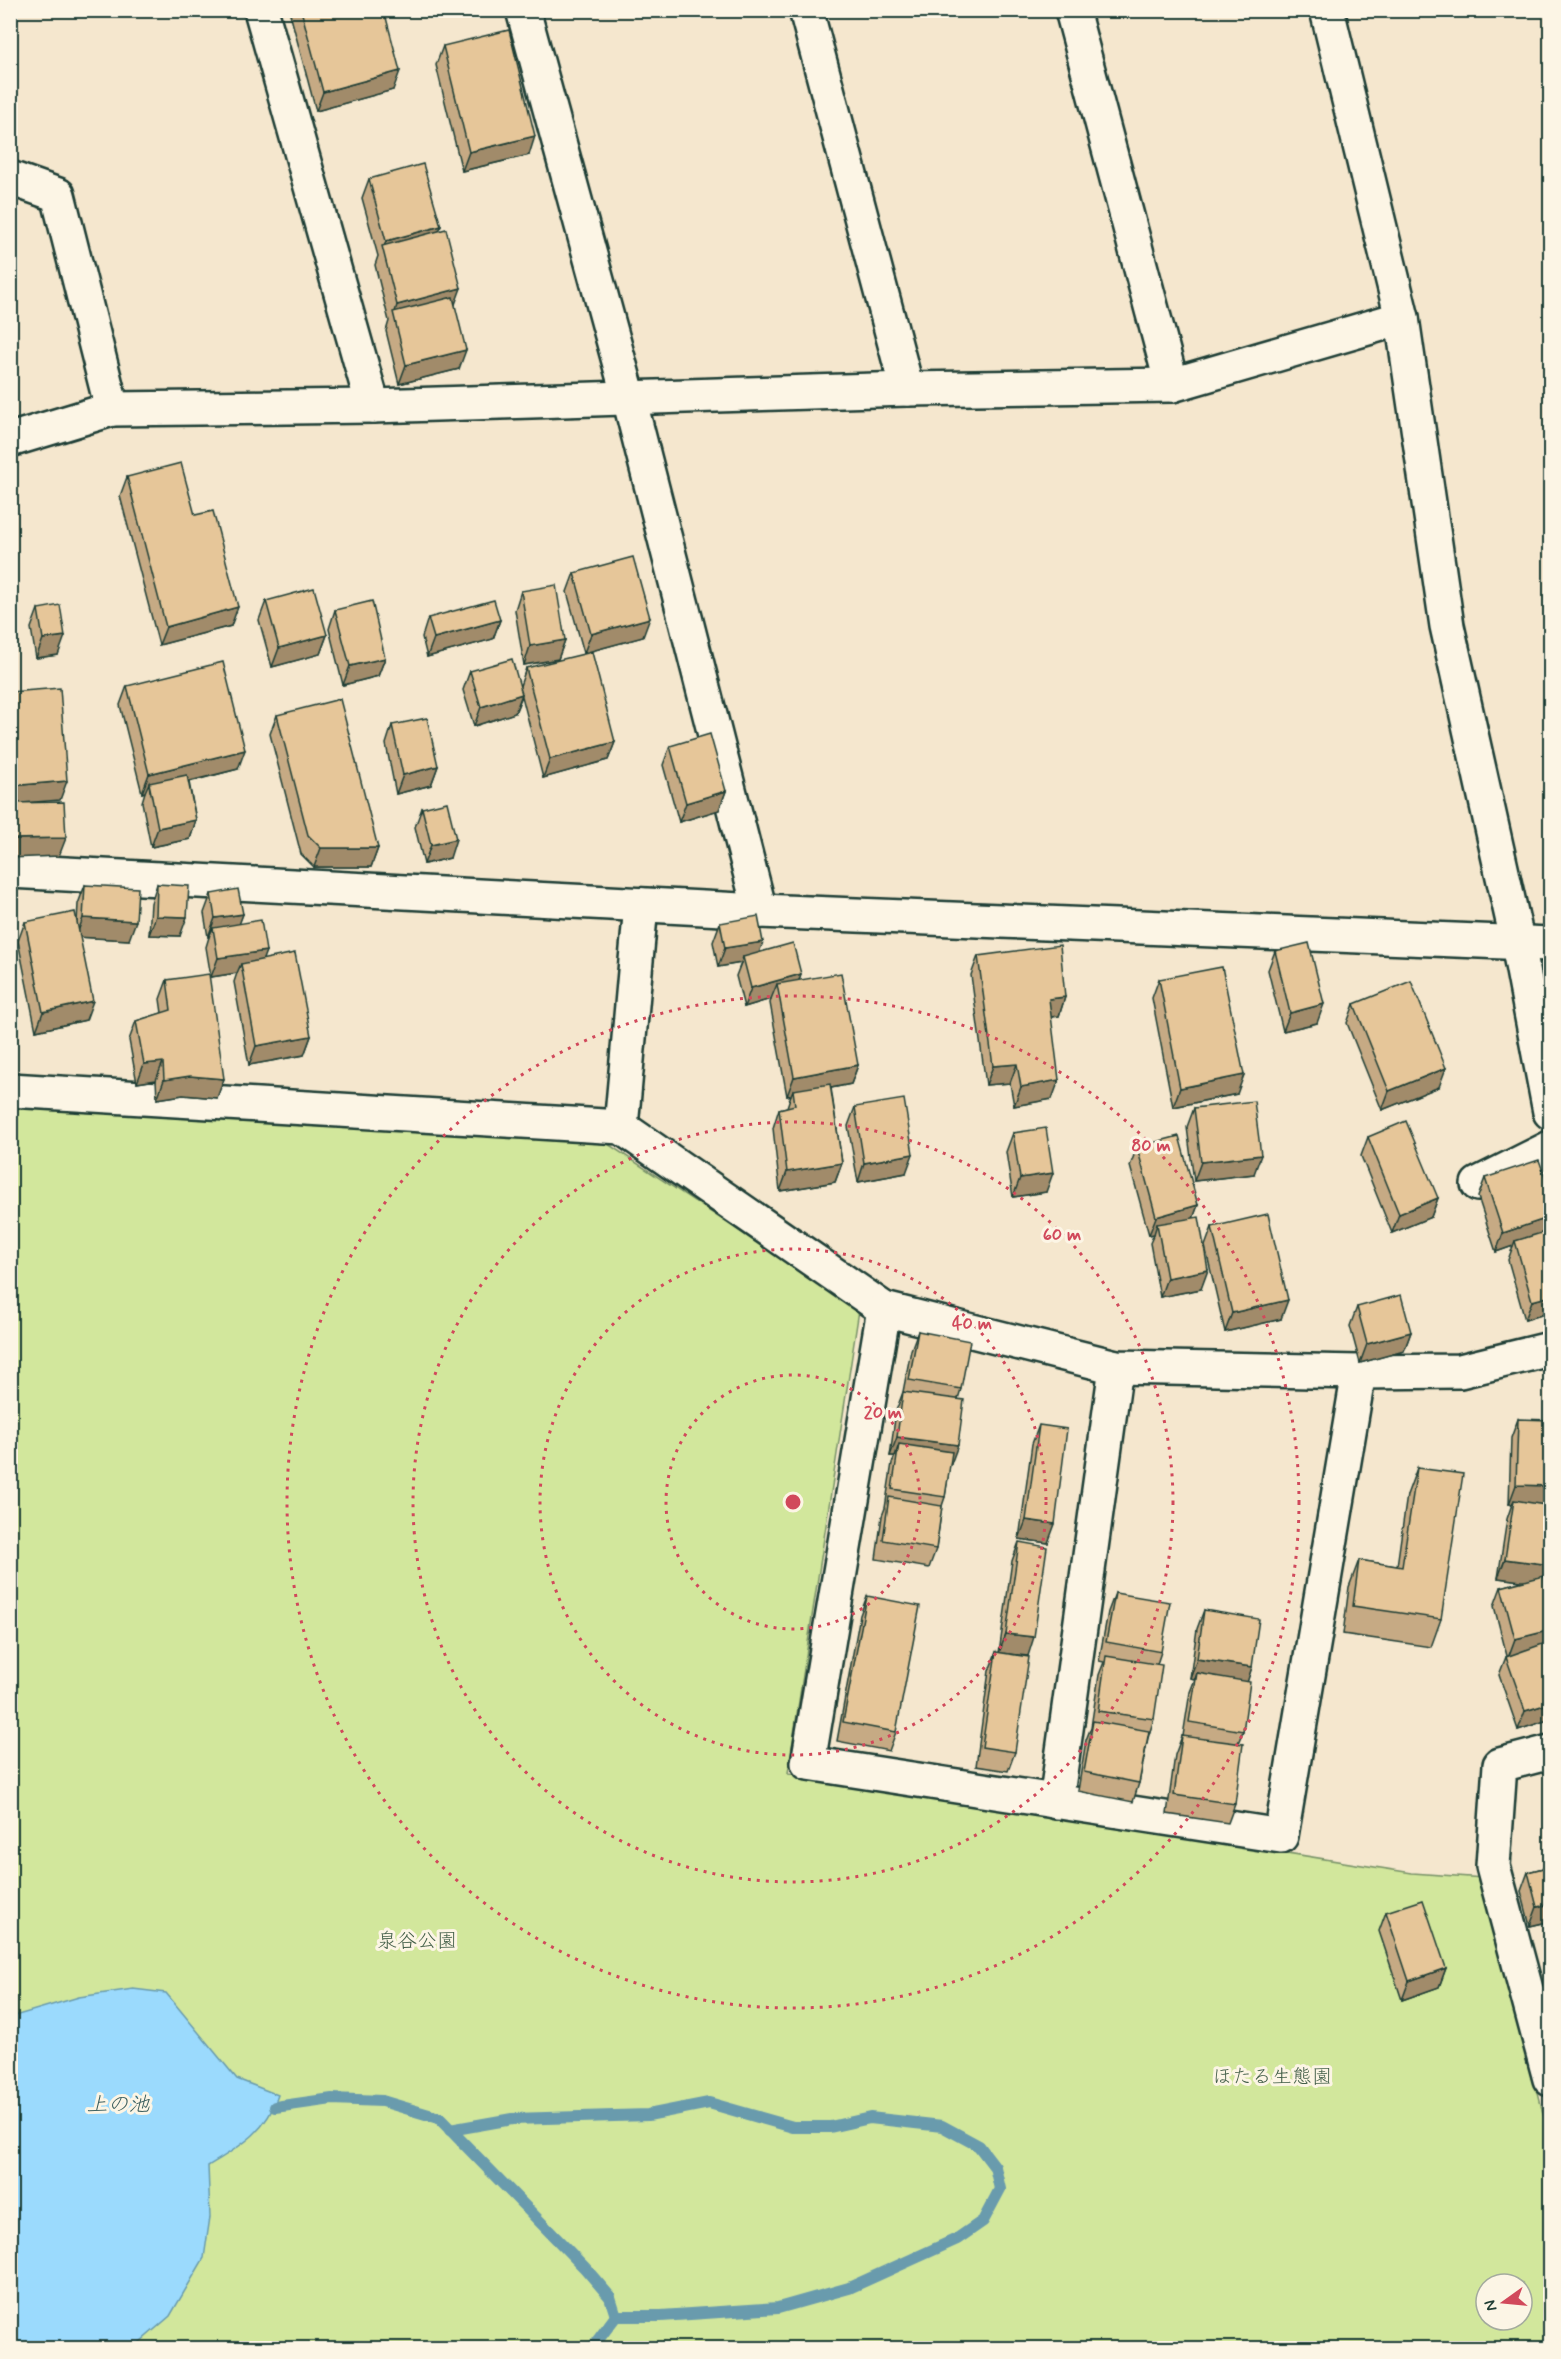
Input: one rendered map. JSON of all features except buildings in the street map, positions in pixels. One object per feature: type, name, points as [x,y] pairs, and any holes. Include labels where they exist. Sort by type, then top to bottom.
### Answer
[{"type":"street","points":[[261,10],[374,406]]},
{"type":"street","points":[[523,10],[629,398],[760,911]]},
{"type":"street","points":[[806,10],[907,389]]},
{"type":"street","points":[[1072,10],[1172,385]]},
{"type":"street","points":[[1327,10],[1402,318],[1447,627],[1518,944],[1551,1112]]},
{"type":"street","points":[[10,178],[58,195],[112,409]]},
{"type":"street","points":[[10,440],[112,409],[374,406],[907,389],[1172,385],[1402,318]]},
{"type":"street","points":[[10,871],[760,911],[1551,944]]},
{"type":"street","points":[[621,1127],[641,905]]},
{"type":"street","points":[[10,1090],[621,1127],[884,1309],[1116,1366],[1359,1372],[1460,1371],[1551,1349]]},
{"type":"street","points":[[1478,1184],[1551,1148]]},
{"type":"street","points":[[884,1309],[808,1763],[1281,1836],[1359,1372]]},
{"type":"street","points":[[1056,1802],[1116,1366]]},
{"type":"street","points":[[1551,1752],[1500,1766],[1493,1866],[1551,2079]]},
{"type":"green space","name":"泉谷公園","points":[[10,1105],[599,1138],[859,1310],[788,1773],[1412,1873],[1484,1878],[1550,2141],[1550,2348],[11,2348]]},
{"type":"water","name":"上の池","points":[[133,1989],[166,1993],[237,2079],[278,2095],[267,2119],[259,2129],[241,2145],[208,2166],[210,2217],[204,2258],[170,2316],[133,2348],[11,2348],[11,2017],[79,1997]]},
{"type":"waterway","points":[[275,2107],[332,2099],[382,2101],[439,2118],[585,2268],[610,2297],[616,2316]]},
{"type":"waterway","points":[[450,2130],[512,2119],[648,2115],[709,2103],[793,2127],[830,2127],[870,2118],[942,2126],[979,2146],[995,2167],[1000,2189],[983,2221],[957,2239],[849,2288],[778,2308],[661,2316],[616,2316],[592,2348]]},
{"type":"park label","name":"ほたる生態園","points":[[1272,2077]]}]
